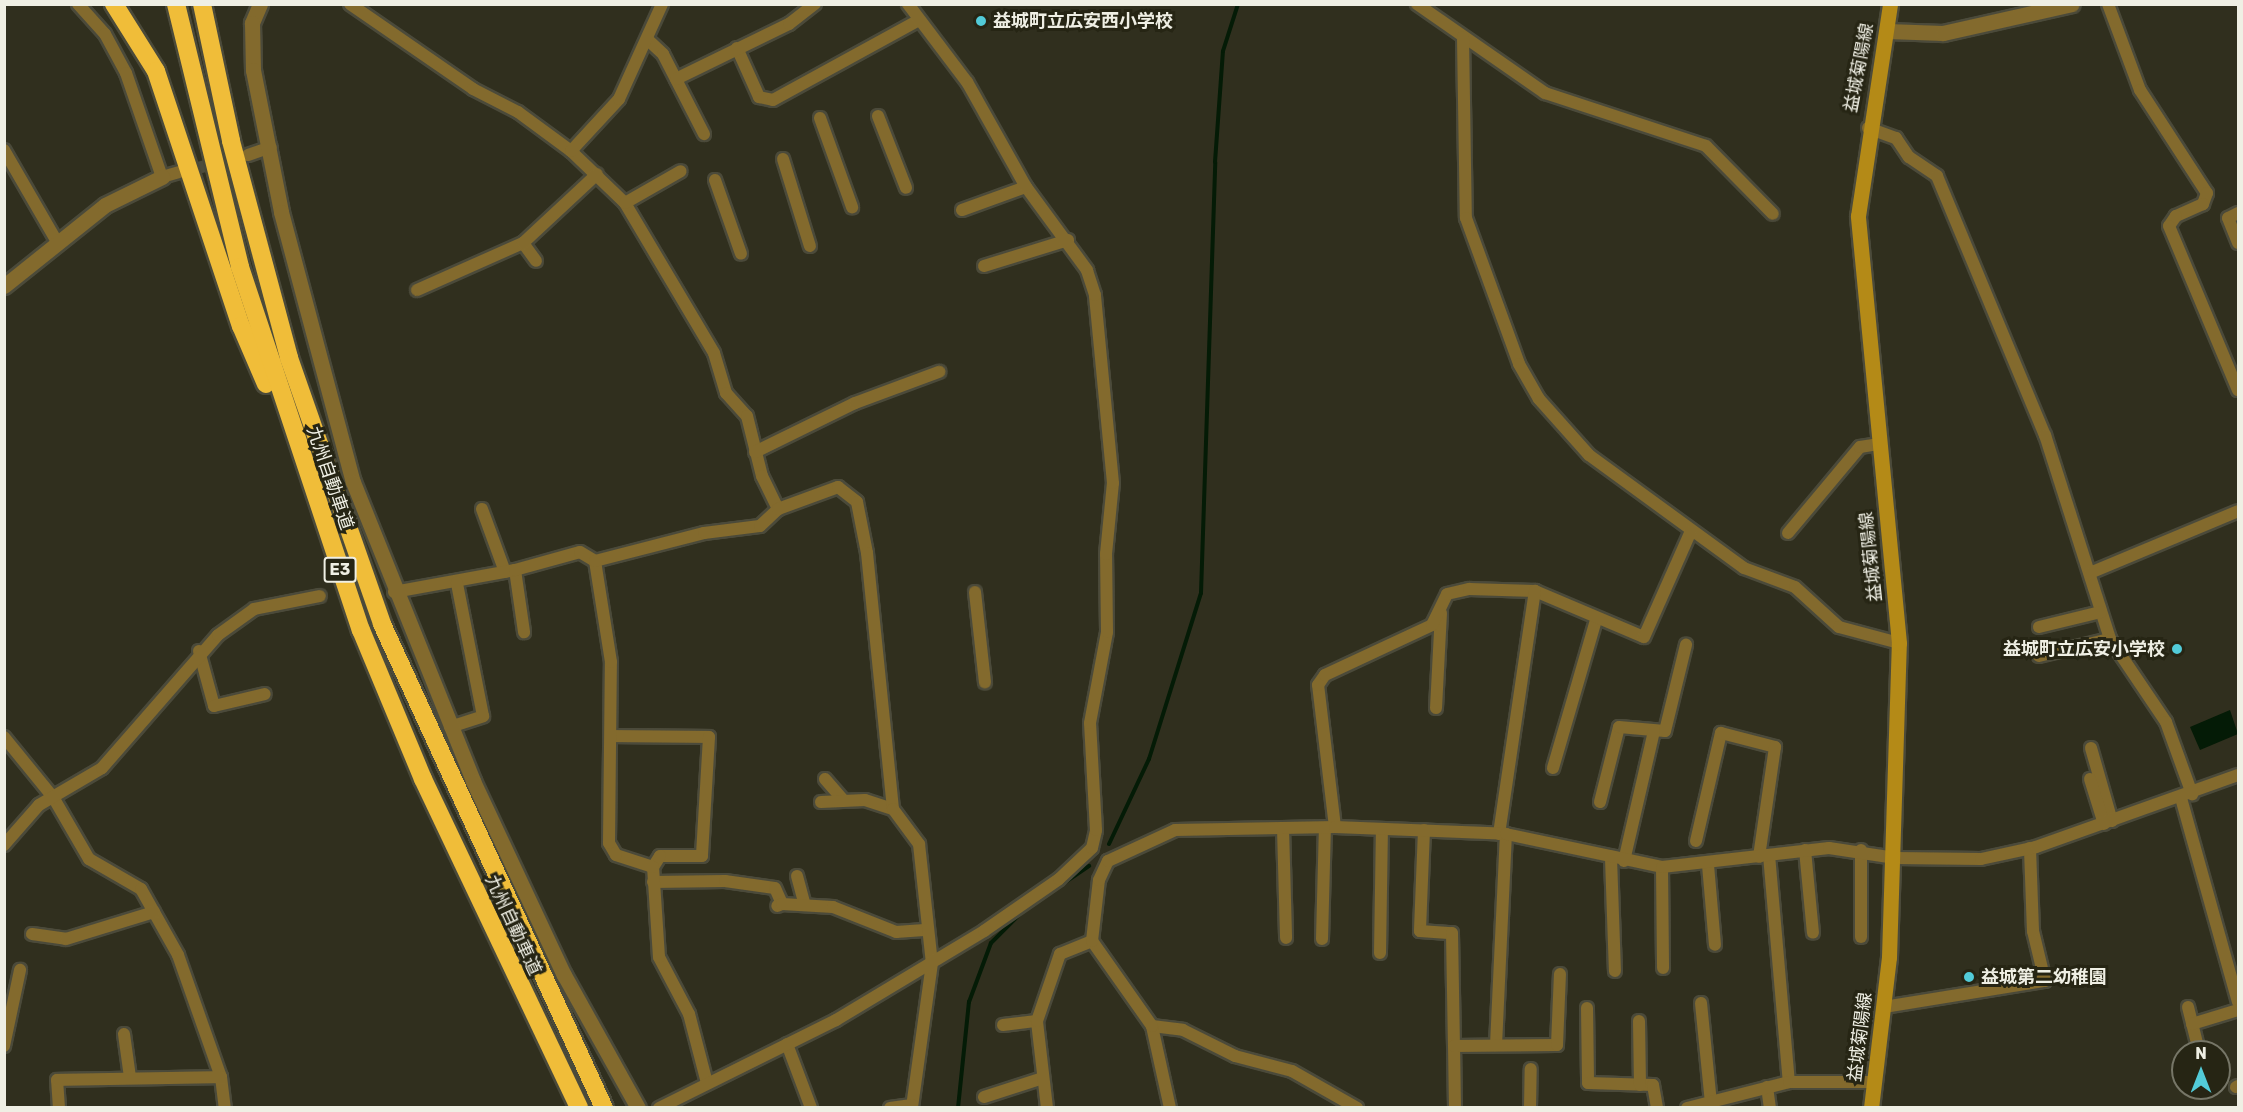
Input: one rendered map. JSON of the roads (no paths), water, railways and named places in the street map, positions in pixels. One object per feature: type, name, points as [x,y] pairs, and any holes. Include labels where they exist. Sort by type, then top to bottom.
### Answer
[{"type":"highway","points":[[114,4],[156,70],[241,326],[306,476]]},
{"type":"highway","name":"九州自動車道","points":[[176,4],[240,267],[306,476],[423,779],[579,1107]]},
{"type":"highway","name":"九州自動車道","points":[[202,4],[231,141],[289,358],[378,613],[604,1107]]},
{"type":"main road","name":"益城菊陽線","points":[[1871,1107],[1884,1007],[1895,858],[1899,643],[1878,444],[1858,216],[1868,128],[1890,4]]},
{"type":"street","points":[[78,4],[105,34],[126,73],[162,177]]},
{"type":"street","points":[[260,4],[252,23],[253,70],[271,147],[281,212],[353,482],[394,592],[450,727],[564,975],[638,1107]]},
{"type":"street","points":[[350,4],[571,151],[625,203],[714,353],[726,393],[747,416],[755,452],[778,509]]},
{"type":"street","points":[[571,151],[619,99],[662,4]]},
{"type":"street","points":[[676,79],[789,24],[815,4]]},
{"type":"street","points":[[659,1107],[787,1044],[932,963],[1059,879],[1092,848],[1096,830],[1090,723],[1107,632],[1106,554],[1113,483],[1101,322],[1087,270],[1068,240],[1026,187],[967,82],[908,4]]},
{"type":"street","points":[[1417,4],[1545,93],[1706,146],[1773,213]]},
{"type":"street","points":[[1887,30],[1943,33],[2072,4]]},
{"type":"street","points":[[2108,4],[2140,90],[2207,193],[2204,204],[2176,216],[2169,226],[2238,390]]},
{"type":"street","points":[[736,48],[759,97],[773,100],[920,20]]},
{"type":"street","points":[[1463,37],[1466,218],[1519,364],[1559,426],[1691,531],[1744,568],[1795,587],[1839,627],[1899,643]]},
{"type":"street","points":[[647,39],[676,79],[704,134]]},
{"type":"street","points":[[879,116],[906,188]]},
{"type":"street","points":[[820,118],[852,207]]},
{"type":"street","points":[[1868,128],[1896,138],[1909,157],[1937,176],[2045,435],[2110,639],[2166,722],[2233,952],[2238,1002]]},
{"type":"street","points":[[248,155],[271,147]]},
{"type":"street","points":[[4,150],[56,240]]},
{"type":"street","points":[[783,159],[810,246]]},
{"type":"street","points":[[625,203],[681,171]]},
{"type":"street","points":[[4,286],[56,240],[105,205],[162,177],[179,172]]},
{"type":"street","points":[[417,290],[523,243],[597,174]]},
{"type":"street","points":[[715,180],[741,254]]},
{"type":"street","points":[[962,210],[1026,187]]},
{"type":"street","points":[[2238,213],[2228,218],[2238,243]]},
{"type":"street","points":[[984,266],[1068,240]]},
{"type":"street","points":[[523,243],[536,261]]},
{"type":"street","points":[[755,452],[855,403],[939,372]]},
{"type":"street","points":[[1788,533],[1860,447],[1878,444]]},
{"type":"street","points":[[394,592],[458,583],[580,552],[596,561],[705,533],[760,526],[778,509],[838,487],[858,502],[893,809],[920,843],[932,963],[912,1106],[890,1107]]},
{"type":"street","points":[[482,509],[510,571],[524,632]]},
{"type":"street","points":[[2090,573],[2238,511]]},
{"type":"street","points":[[1322,939],[1330,827],[1318,685],[1325,675],[1432,626],[1447,594],[1469,589],[1535,591],[1596,620],[1644,637],[1691,531]]},
{"type":"street","points":[[596,561],[611,662],[613,736],[609,843],[616,855],[653,867]]},
{"type":"street","points":[[450,727],[483,716],[458,583]]},
{"type":"street","points":[[1496,1045],[1503,834],[1535,591]]},
{"type":"street","points":[[975,592],[985,682]]},
{"type":"street","points":[[4,844],[53,797],[102,768],[199,651],[254,609],[320,596]]},
{"type":"street","points":[[1436,708],[1441,603]]},
{"type":"street","points":[[2039,627],[2101,612]]},
{"type":"street","points":[[1554,768],[1596,620]]},
{"type":"street","points":[[2039,656],[2110,639]]},
{"type":"street","points":[[1600,802],[1619,728],[1665,731],[1686,645]]},
{"type":"street","points":[[199,651],[214,706],[266,694]]},
{"type":"street","points":[[1624,861],[1654,731]]},
{"type":"street","points":[[1696,841],[1721,734],[1775,747],[1764,856],[1789,1082]]},
{"type":"street","points":[[613,736],[709,737],[702,856],[660,856],[653,867],[659,957],[688,1014],[707,1083]]},
{"type":"street","points":[[4,737],[53,797],[89,859],[141,889],[178,955],[221,1077],[225,1107]]},
{"type":"street","points":[[2091,748],[2108,822]]},
{"type":"street","points":[[1170,1107],[1152,1026],[1092,941],[1099,880],[1108,861],[1175,830],[1330,827],[1503,834],[1624,861],[1662,867],[1708,865],[1805,850],[1861,850],[1895,858],[1981,860],[2030,848],[2187,796],[2238,775]]},
{"type":"street","points":[[825,779],[843,800]]},
{"type":"street","points":[[2090,779],[2108,822]]},
{"type":"street","points":[[821,802],[843,800],[893,809]]},
{"type":"street","points":[[1283,828],[1286,938]]},
{"type":"street","points":[[1380,952],[1382,829]]},
{"type":"street","points":[[1424,830],[1420,931],[1452,933],[1455,1107]]},
{"type":"street","points":[[1092,848],[1108,861]]},
{"type":"street","points":[[1884,1007],[2045,981],[2033,931],[2030,848]]},
{"type":"street","points":[[1805,850],[1813,933]]},
{"type":"street","points":[[1861,850],[1861,937]]},
{"type":"street","points":[[1611,858],[1615,971]]},
{"type":"street","points":[[1708,865],[1715,945]]},
{"type":"street","points":[[1662,867],[1663,968]]},
{"type":"street","points":[[797,876],[805,905]]},
{"type":"street","points":[[653,882],[725,881],[775,888],[780,905],[805,905],[856,914],[881,929],[928,930]]},
{"type":"street","points":[[32,934],[66,939],[154,912]]},
{"type":"street","points":[[1047,1107],[1036,1021],[1060,954],[1092,941]]},
{"type":"street","points":[[4,1046],[7,1023],[20,970]]},
{"type":"street","points":[[1454,1046],[1557,1045],[1560,974]]},
{"type":"street","points":[[1701,1003],[1711,1104]]},
{"type":"street","points":[[2188,1007],[2196,1040]]},
{"type":"street","points":[[1587,1008],[1588,1083],[1653,1085],[1658,1107]]},
{"type":"street","points":[[2192,1024],[2238,1010]]},
{"type":"street","points":[[1003,1025],[1036,1021]]},
{"type":"street","points":[[1639,1021],[1640,1084]]},
{"type":"street","points":[[1152,1026],[1183,1030],[1235,1056],[1293,1071],[1357,1107]]},
{"type":"street","points":[[124,1034],[130,1077]]},
{"type":"street","points":[[787,1044],[811,1107]]},
{"type":"street","points":[[1530,1107],[1531,1069]]},
{"type":"street","points":[[58,1107],[57,1080],[221,1077]]},
{"type":"street","points":[[984,1096],[1043,1078]]},
{"type":"street","points":[[1687,1107],[1711,1104],[1789,1082],[1874,1082]]},
{"type":"street","points":[[1767,1087],[1770,1107]]},
{"type":"waterway","points":[[1109,844],[1149,759],[1201,593],[1215,162],[1223,51],[1238,4]]},
{"type":"waterway","points":[[1033,904],[1089,866]]},
{"type":"waterway","points":[[958,1108],[969,1002],[991,943],[1022,912]]},
{"type":"tunnel","points":[[182,172],[241,157]]},
{"type":"place","name":"益城町立広安西小学校","points":[[981,21]]},
{"type":"place","name":"益城町立広安小学校","points":[[2177,649]]},
{"type":"place","name":"益城第二幼稚園","points":[[1969,977]]}]
